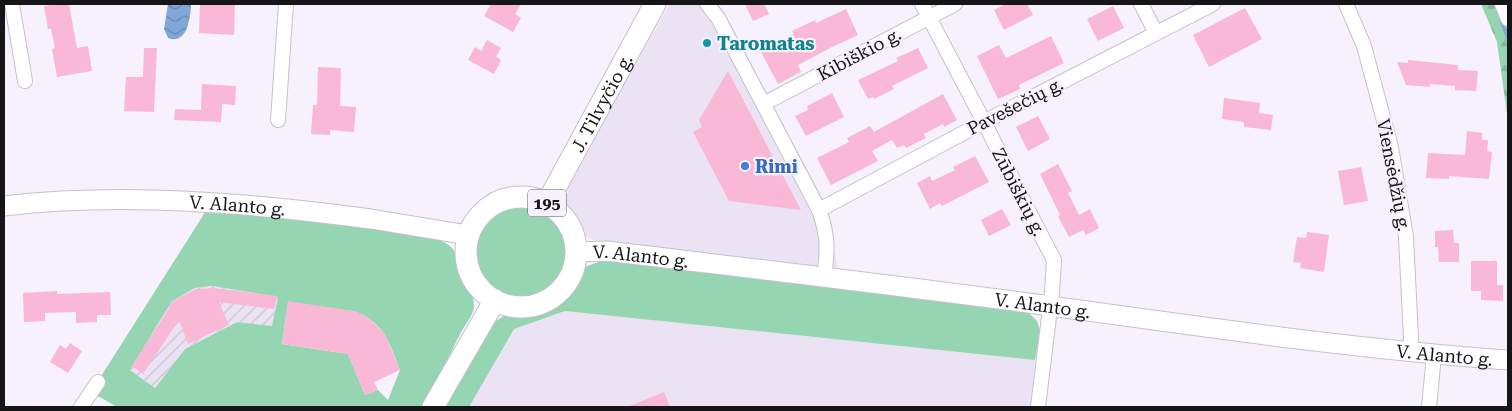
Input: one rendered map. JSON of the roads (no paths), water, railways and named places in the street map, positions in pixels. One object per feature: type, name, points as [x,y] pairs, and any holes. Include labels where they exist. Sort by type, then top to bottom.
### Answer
[{"type":"main road","name":"J. Tilvyčio g.","points":[[547,203],[656,4]]},
{"type":"main road","name":"195","points":[[525,196],[547,203],[559,212],[568,223],[574,237],[576,252],[574,266],[569,279],[560,290],[536,305],[522,307],[508,305],[495,300],[480,288],[470,272],[466,253],[468,235],[473,224],[489,206],[500,200],[525,196]]},
{"type":"main road","name":"V. Alanto g.","points":[[4,206],[37,202],[106,200],[211,203],[371,219],[468,235]]},
{"type":"main road","name":"V. Alanto g.","points":[[576,252],[608,251],[824,276],[1241,332],[1410,352],[1508,360]]},
{"type":"main road","points":[[433,407],[495,300]]},
{"type":"street","points":[[12,4],[25,81]]},
{"type":"street","points":[[278,120],[286,4]]},
{"type":"street","points":[[706,4],[718,18],[819,210],[825,228],[827,247],[824,276]]},
{"type":"street","name":"Zūbiškių g.","points":[[922,4],[1054,260],[1038,407]]},
{"type":"street","name":"Kibiškio g.","points":[[763,104],[955,4]]},
{"type":"street","points":[[1140,4],[1156,33]]},
{"type":"street","name":"Pavešečių g.","points":[[819,210],[984,122],[1213,4]]},
{"type":"street","name":"Viensėdžių g.","points":[[1346,4],[1364,46],[1392,147],[1406,237],[1410,352]]},
{"type":"street","points":[[1502,4],[1508,19]]},
{"type":"street","points":[[1429,407],[1434,354]]},
{"type":"street","points":[[81,407],[98,382]]},
{"type":"water","points":[[168,4],[190,4],[191,6],[188,24],[179,38],[168,38],[164,29]]},
{"type":"waterway","points":[[1501,19],[1508,38]]},
{"type":"place","name":"Taromatas","points":[[707,43]]},
{"type":"place","name":"Rimi","points":[[745,166]]}]
